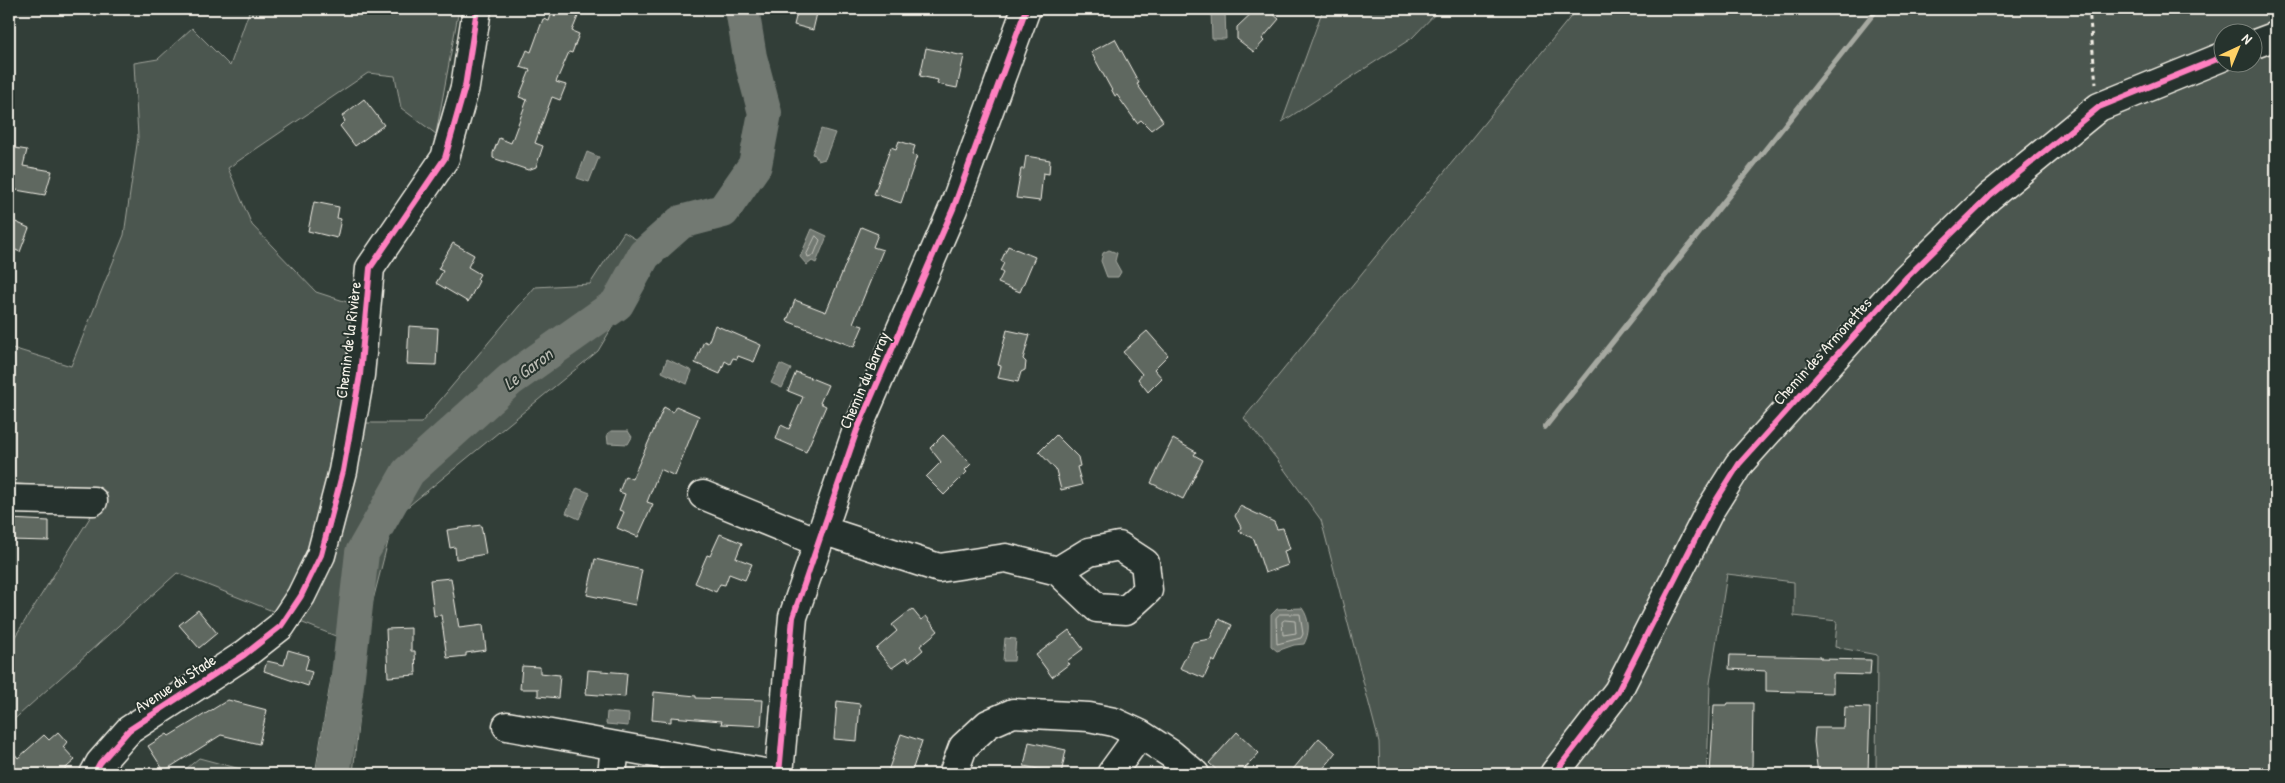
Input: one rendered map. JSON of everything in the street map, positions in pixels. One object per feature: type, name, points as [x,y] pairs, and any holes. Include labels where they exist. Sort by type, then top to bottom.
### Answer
[{"type":"street","name":"Chemin de la Rivière","points":[[281,626],[301,596],[321,555],[343,471],[360,375],[370,268],[445,158],[465,87],[478,9]]},
{"type":"street","name":"Chemin du Barray","points":[[779,774],[793,617],[857,430],[953,209],[1026,9]]},
{"type":"street","points":[[2262,41],[2276,36]]},
{"type":"street","name":"Chemin des Armonettes","points":[[1554,774],[1618,690],[1710,510],[1739,464],[1906,278],[1989,197],[2099,106],[2212,62]]},
{"type":"street","points":[[703,495],[820,536],[939,568],[1006,558],[1058,571]]},
{"type":"street","points":[[9,499],[93,501]]},
{"type":"street","name":"Avenue du Stade","points":[[99,770],[129,730],[244,655],[281,626]]},
{"type":"street","points":[[953,774],[963,747],[988,724],[1013,713],[1089,717],[1114,722],[1140,734],[1171,754],[1195,774]]},
{"type":"street","points":[[507,726],[770,774]]},
{"type":"street","points":[[1111,774],[1140,734]]},
{"type":"street","points":[[612,774],[615,747]]},
{"type":"path","points":[[2089,9],[2099,106]]},
{"type":"shaded area","points":[[250,9],[459,9],[436,134],[401,108],[395,76],[368,73],[228,168],[252,225],[316,292],[356,305],[344,423],[421,423],[535,287],[590,284],[624,232],[657,252],[598,351],[394,518],[369,616],[353,774],[315,774],[338,637],[177,573],[9,724],[9,641],[11,643],[106,492],[9,483],[9,347],[71,366],[124,235],[138,137],[134,63],[158,59],[192,28],[230,66]]},
{"type":"shaded area","points":[[1323,9],[1440,9],[1412,38],[1282,122]]},
{"type":"shaded area","points":[[1577,9],[2276,9],[2276,774],[1876,774],[1877,655],[1835,647],[1837,621],[1794,616],[1794,582],[1727,574],[1710,683],[1707,774],[1380,774],[1379,742],[1321,520],[1244,418]]},
{"type":"shaded area","points":[[199,758],[259,774],[180,774]]},
{"type":"water","points":[[1225,11],[1226,39],[1212,39],[1211,12]]},
{"type":"water","points":[[821,129],[835,133],[825,159],[818,161],[815,155],[812,154]]},
{"type":"water","points":[[587,152],[599,157],[589,182],[577,178]]},
{"type":"water","points":[[812,229],[827,236],[816,263],[812,261],[807,265],[800,257]]},
{"type":"water","points":[[1109,250],[1117,253],[1115,261],[1121,272],[1118,277],[1107,277],[1101,261],[1103,253]]},
{"type":"water","points":[[667,359],[692,371],[687,384],[662,372]]},
{"type":"water","points":[[780,364],[791,369],[782,388],[771,383]]},
{"type":"water","points":[[611,431],[628,431],[632,437],[628,444],[608,443],[607,434]]},
{"type":"water","points":[[577,488],[590,493],[579,519],[566,513]]},
{"type":"water","points":[[1302,608],[1307,617],[1308,626],[1304,644],[1294,645],[1277,651],[1271,646],[1271,615],[1277,609]]},
{"type":"water","points":[[1005,638],[1016,639],[1014,661],[1003,661]]},
{"type":"water","points":[[607,712],[629,714],[628,726],[606,724]]},
{"type":"building","points":[[556,9],[581,9],[572,31],[579,34],[572,53],[569,52],[556,82],[566,85],[560,100],[552,97],[535,143],[543,146],[536,167],[528,170],[493,158],[493,153],[499,138],[511,143],[527,100],[519,97],[530,70],[520,67],[527,50],[531,52],[543,19],[549,21],[551,15],[554,16]]},
{"type":"building","points":[[798,9],[818,9],[813,30],[794,25]]},
{"type":"building","points":[[1256,9],[1267,9],[1279,19],[1254,52],[1237,39],[1237,27]]},
{"type":"building","points":[[1115,39],[1139,83],[1137,84],[1163,121],[1151,130],[1141,120],[1137,123],[1117,95],[1115,96],[1091,52]]},
{"type":"building","points":[[926,48],[964,56],[957,88],[937,84],[938,80],[920,76]]},
{"type":"building","points":[[364,99],[384,125],[355,146],[340,126],[345,121],[342,116]]},
{"type":"building","points":[[899,141],[915,146],[912,155],[917,156],[901,203],[874,194],[891,147],[896,149]]},
{"type":"building","points":[[9,147],[27,150],[23,166],[52,171],[45,195],[16,190],[13,199],[9,199]]},
{"type":"building","points":[[1026,156],[1050,160],[1049,174],[1043,173],[1040,201],[1016,198],[1021,169],[1024,169]]},
{"type":"building","points":[[314,202],[339,207],[337,218],[341,219],[337,238],[308,231]]},
{"type":"building","points":[[9,219],[29,228],[20,252],[9,247]]},
{"type":"building","points":[[861,227],[878,234],[873,247],[883,250],[853,323],[863,326],[854,347],[787,321],[795,300],[826,312]]},
{"type":"building","points":[[453,243],[474,255],[468,267],[480,274],[477,279],[479,281],[468,302],[436,283],[443,271],[438,269]]},
{"type":"building","points":[[1008,246],[1035,257],[1020,292],[998,283],[1003,273],[1000,271],[1004,263],[1001,261]]},
{"type":"building","points":[[715,325],[761,345],[754,362],[738,356],[737,359],[733,358],[730,364],[725,361],[720,374],[695,363],[704,341],[708,343]]},
{"type":"building","points":[[409,326],[438,328],[436,365],[407,364]]},
{"type":"building","points":[[1007,330],[1030,335],[1023,359],[1026,362],[1025,370],[1021,372],[1018,382],[998,378],[1001,366],[998,365]]},
{"type":"building","points":[[1147,331],[1168,355],[1154,369],[1162,378],[1148,392],[1138,379],[1142,374],[1123,352]]},
{"type":"building","points":[[796,372],[828,385],[820,403],[826,406],[806,452],[776,439],[781,425],[789,429],[803,397],[788,391]]},
{"type":"building","points":[[676,406],[699,416],[675,476],[660,469],[647,502],[653,504],[638,537],[617,528],[624,512],[619,510],[625,494],[619,492],[625,476],[632,479],[664,407],[673,412]]},
{"type":"building","points":[[943,435],[971,464],[965,470],[967,472],[944,495],[926,477],[941,462],[930,448]]},
{"type":"building","points":[[1056,435],[1078,457],[1080,466],[1077,467],[1082,485],[1061,490],[1056,470],[1039,452]]},
{"type":"building","points":[[1173,439],[1196,452],[1194,455],[1203,460],[1183,499],[1151,483]]},
{"type":"building","points":[[1240,506],[1274,522],[1277,529],[1283,528],[1290,549],[1284,551],[1288,565],[1265,573],[1254,539],[1239,531],[1241,527],[1235,516]]},
{"type":"building","points":[[9,519],[49,521],[49,541],[9,540]]},
{"type":"building","points":[[481,525],[486,554],[456,559],[455,547],[450,548],[447,530]]},
{"type":"building","points":[[720,534],[742,543],[736,558],[752,564],[745,580],[729,574],[725,585],[720,584],[716,592],[695,583],[707,555],[710,556]]},
{"type":"building","points":[[595,559],[642,570],[635,605],[587,595]]},
{"type":"building","points":[[451,578],[459,628],[483,625],[486,650],[466,653],[466,656],[447,658],[441,615],[434,616],[430,580]]},
{"type":"building","points":[[912,609],[921,620],[926,616],[938,631],[920,646],[923,650],[909,662],[906,658],[892,668],[876,649],[897,631],[892,625]]},
{"type":"building","points":[[198,610],[217,633],[199,648],[179,625]]},
{"type":"building","points":[[1219,619],[1232,625],[1215,662],[1212,660],[1204,678],[1180,668],[1193,642],[1210,639]]},
{"type":"building","points":[[411,628],[411,651],[415,651],[416,675],[388,677],[386,629]]},
{"type":"building","points":[[1069,630],[1083,649],[1067,661],[1069,664],[1052,677],[1036,655]]},
{"type":"building","points":[[288,650],[309,656],[305,670],[312,672],[308,686],[264,671],[267,661],[284,665]]},
{"type":"building","points":[[1730,655],[1871,660],[1870,675],[1833,674],[1833,693],[1766,691],[1766,671],[1729,669]]},
{"type":"building","points":[[522,666],[540,667],[540,673],[560,675],[558,698],[538,696],[538,689],[520,689]]},
{"type":"building","points":[[588,670],[627,673],[625,697],[586,694]]},
{"type":"building","points":[[654,692],[696,696],[696,698],[763,700],[761,726],[721,724],[722,721],[671,717],[671,722],[652,720]]},
{"type":"building","points":[[228,700],[267,710],[259,744],[221,735],[164,771],[148,746],[167,734],[169,736]]},
{"type":"building","points":[[837,701],[860,704],[857,741],[834,739]]},
{"type":"building","points":[[1728,703],[1753,703],[1752,768],[1744,768],[1743,774],[1710,774],[1714,705],[1727,705]]},
{"type":"building","points":[[1845,707],[1870,708],[1868,772],[1845,771],[1845,774],[1818,774],[1814,742],[1815,728],[1844,728]]},
{"type":"building","points":[[58,732],[67,742],[63,747],[75,760],[59,774],[9,774],[9,747],[18,758],[44,735],[49,740]]},
{"type":"building","points":[[1237,732],[1259,753],[1240,774],[1221,774],[1209,763]]},
{"type":"building","points":[[901,734],[922,741],[911,774],[896,774],[888,771]]},
{"type":"building","points":[[1319,738],[1336,753],[1329,762],[1318,774],[1289,774]]},
{"type":"building","points":[[1029,742],[1066,750],[1061,774],[1024,766]]},
{"type":"waterway","name":"Le Garon","points":[[333,774],[346,693],[362,553],[408,472],[510,380],[617,304],[644,255],[681,222],[723,211],[755,165],[765,113],[750,57],[742,9]]},
{"type":"waterway","points":[[1545,427],[1877,9]]},
{"type":"cycle path","points":[[94,774],[100,763],[129,730],[244,655],[281,626],[301,596],[321,555],[343,471],[360,375],[370,268],[445,158],[465,87],[477,9]]},
{"type":"cycle path","points":[[779,774],[793,617],[857,430],[953,209],[1026,9]]},
{"type":"cycle path","points":[[1554,774],[1618,691],[1710,510],[1739,464],[1906,278],[1989,197],[2099,107],[2212,61]]}]
